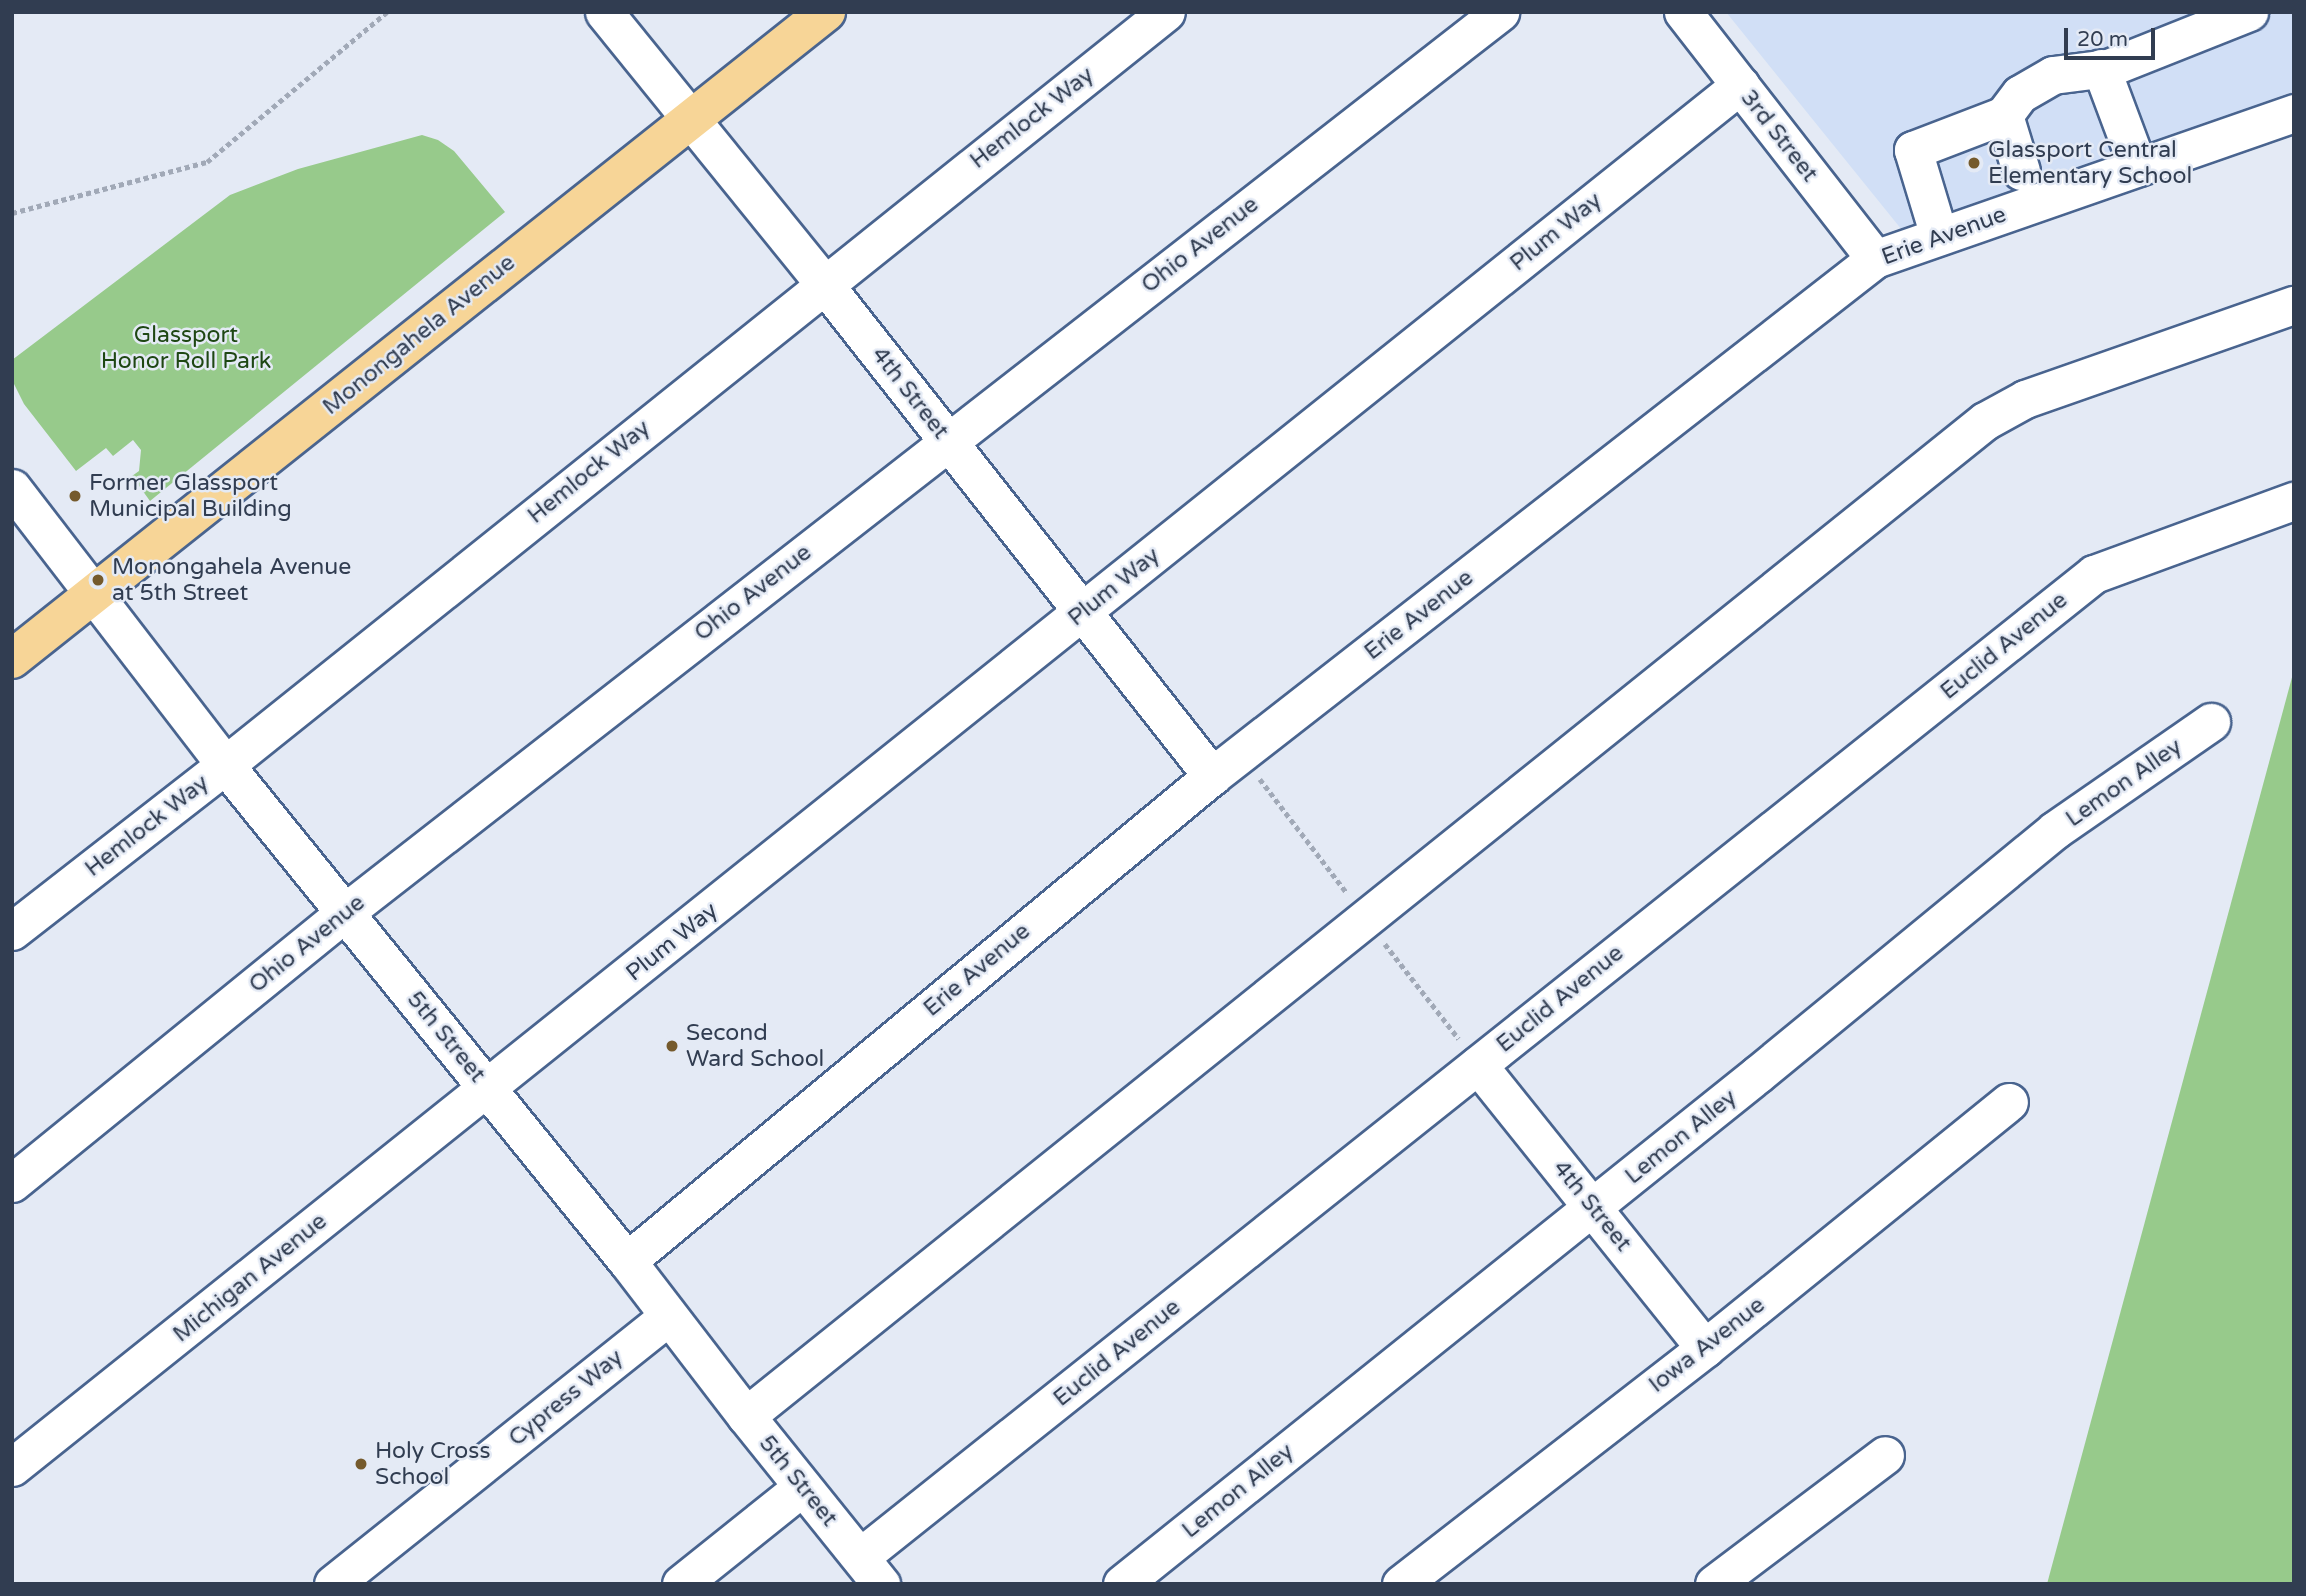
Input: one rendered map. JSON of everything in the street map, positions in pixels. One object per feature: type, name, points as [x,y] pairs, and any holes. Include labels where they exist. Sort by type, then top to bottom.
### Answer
[{"type":"main road","name":"Monongahela Avenue","points":[[12,659],[826,12]]},
{"type":"street","name":"4th Street","points":[[604,12],[824,284],[1212,776]]},
{"type":"street","name":"Hemlock Way","points":[[12,931],[225,765],[1166,12]]},
{"type":"street","name":"Ohio Avenue","points":[[12,1183],[344,913],[947,440],[1500,12]]},
{"type":"street","name":"3rd Street","points":[[1683,12],[1875,259]]},
{"type":"street","points":[[1939,236],[1913,150],[2004,115],[2020,94],[2053,75],[2101,68],[2249,12]]},
{"type":"street","points":[[2101,68],[2138,167]]},
{"type":"street","name":"Plum Way","points":[[488,1089],[1740,85]]},
{"type":"street","name":"Erie Avenue","points":[[627,1261],[1212,776],[1875,259],[2294,113]]},
{"type":"street","points":[[2004,115],[2021,171]]},
{"type":"street","points":[[746,1416],[1984,421],[2025,399],[2294,305]]},
{"type":"street","name":"5th Street","points":[[12,488],[225,765],[627,1261],[802,1487],[871,1570]]},
{"type":"street","name":"Euclid Avenue","points":[[871,1570],[1478,1065],[2094,574],[2294,501]]},
{"type":"street","name":"Lemon Alley","points":[[1122,1584],[1592,1207],[2055,830],[2211,722]]},
{"type":"street","name":"4th Street","points":[[1478,1065],[1705,1348]]},
{"type":"street","name":"Michigan Avenue","points":[[12,1467],[488,1089]]},
{"type":"street","name":"Iowa Avenue","points":[[1401,1584],[1705,1348],[2009,1102]]},
{"type":"street","name":"Cypress Way","points":[[333,1584],[668,1317]]},
{"type":"street","points":[[1713,1584],[1885,1455]]},
{"type":"street","points":[[681,1584],[802,1487]]},
{"type":"path","points":[[12,213],[207,162],[387,12]]},
{"type":"shaded area","name":"Glassport Central Elementary School","points":[[1726,12],[2294,12],[2294,91],[1906,235]]},
{"type":"green space","name":"Glassport Honor Roll Park","points":[[422,135],[438,140],[454,151],[505,212],[150,501],[132,476],[139,471],[141,450],[133,440],[113,456],[106,448],[76,471],[24,404],[12,380],[12,360],[230,195],[298,169]]},
{"type":"green space","points":[[2294,670],[2294,1584],[2047,1584]]},
{"type":"place","name":"Glassport Central Elementary School","points":[[1974,163]]},
{"type":"place","name":"Former Glassport Municipal Building","points":[[75,496]]},
{"type":"place","name":"Monongahela Avenue at 5th Street","points":[[98,580]]},
{"type":"place","name":"Second Ward School","points":[[672,1046]]},
{"type":"place","name":"Holy Cross School","points":[[361,1464]]}]
